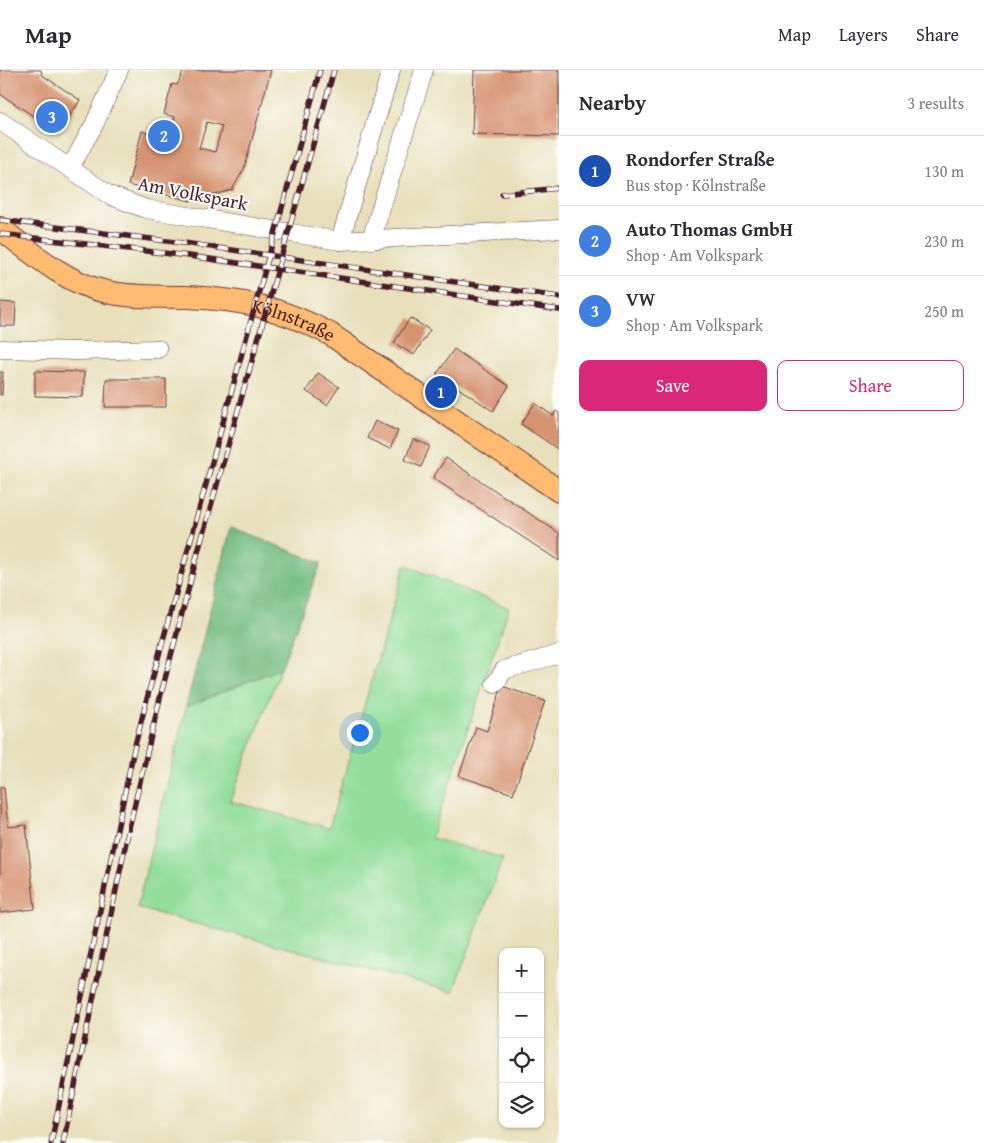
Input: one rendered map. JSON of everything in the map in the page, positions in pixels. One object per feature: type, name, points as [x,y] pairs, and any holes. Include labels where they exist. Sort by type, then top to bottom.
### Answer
[{"type":"main road","name":"Kölnstraße","points":[[0,228],[44,262],[79,282],[107,292],[241,302],[277,310],[300,318],[330,334],[559,491]]},
{"type":"street","points":[[70,168],[119,70]]},
{"type":"street","points":[[340,241],[391,70]]},
{"type":"street","points":[[371,240],[424,70]]},
{"type":"street","name":"Am Volkspark","points":[[0,121],[109,195],[146,208],[340,241],[559,230]]},
{"type":"street","points":[[0,349],[77,351],[158,350]]},
{"type":"street","points":[[495,684],[504,670],[559,654]]},
{"type":"green space","points":[[231,527],[321,563],[281,668],[186,707]]},
{"type":"green space","points":[[405,565],[509,608],[431,838],[503,858],[453,992],[137,908],[186,707],[281,668],[230,801],[329,828]]},
{"type":"building","points":[[0,70],[41,70],[42,75],[80,100],[59,133],[0,94]]},
{"type":"building","points":[[184,70],[271,70],[244,169],[232,190],[205,198],[193,195],[191,201],[128,185],[142,131],[168,139],[175,117],[164,114],[172,84],[177,85]],"holes":[[[207,122],[222,126],[215,152],[199,148]]]},
{"type":"building","points":[[474,70],[559,70],[559,136],[472,134]]},
{"type":"building","points":[[0,302],[16,303],[15,326],[0,326]]},
{"type":"building","points":[[410,318],[430,330],[414,355],[394,343]]},
{"type":"building","points":[[454,349],[509,386],[493,411],[437,374]]},
{"type":"building","points":[[35,371],[84,372],[83,397],[35,396]]},
{"type":"building","points":[[0,372],[3,372],[2,395],[0,395]]},
{"type":"building","points":[[318,373],[339,387],[327,405],[306,391]]},
{"type":"building","points":[[106,379],[166,379],[166,407],[105,407]]},
{"type":"building","points":[[535,403],[553,416],[556,411],[559,413],[559,450],[521,424]]},
{"type":"building","points":[[375,421],[398,431],[390,449],[367,438]]},
{"type":"building","points":[[413,439],[430,446],[421,467],[405,460]]},
{"type":"building","points":[[446,458],[559,533],[559,561],[433,478]]},
{"type":"building","points":[[502,686],[545,701],[513,794],[459,776],[476,727],[487,731]]},
{"type":"building","points":[[0,787],[4,787],[8,827],[26,825],[35,909],[0,913]]},
{"type":"railway","points":[[51,1143],[134,749],[320,70]]},
{"type":"railway","points":[[63,1143],[129,828],[161,694],[198,552],[334,70]]},
{"type":"railway","points":[[502,194],[559,188]]},
{"type":"railway","points":[[0,220],[191,244],[559,297]]},
{"type":"railway","points":[[0,234],[189,256],[559,310]]},
{"type":"place","name":"VW","points":[[52,117]]},
{"type":"place","name":"Auto Thomas GmbH","points":[[164,136]]},
{"type":"place","name":"Rondorfer Straße","points":[[441,392]]}]
